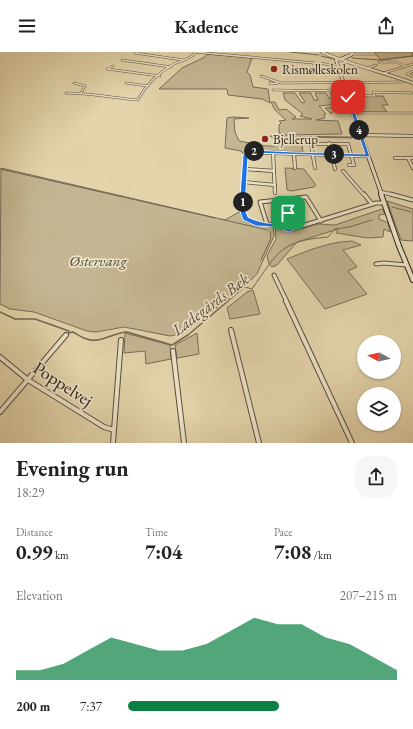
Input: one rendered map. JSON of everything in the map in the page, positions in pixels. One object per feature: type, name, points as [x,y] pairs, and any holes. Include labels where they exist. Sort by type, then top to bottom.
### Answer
[{"type":"street","points":[[137,52],[135,53],[183,60]]},
{"type":"street","points":[[66,93],[81,93],[138,100],[141,92],[171,66],[193,56],[196,52],[314,63],[338,61],[352,53],[375,54]]},
{"type":"street","points":[[322,52],[338,61],[384,73],[413,83]]},
{"type":"street","points":[[122,60],[171,66]]},
{"type":"street","points":[[338,61],[343,82],[368,156],[406,265],[413,280]]},
{"type":"street","points":[[379,62],[397,62],[406,66]]},
{"type":"street","points":[[314,63],[314,68],[318,69]]},
{"type":"street","points":[[366,69],[376,64]]},
{"type":"street","points":[[384,73],[413,64]]},
{"type":"street","points":[[113,66],[107,69],[160,76]]},
{"type":"street","points":[[413,72],[407,74],[413,76]]},
{"type":"street","points":[[262,76],[270,78],[278,83]]},
{"type":"street","points":[[358,78],[360,82]]},
{"type":"street","points":[[270,82],[270,84],[403,82]]},
{"type":"street","points":[[74,83],[85,86],[81,93]]},
{"type":"street","points":[[126,83],[148,86]]},
{"type":"street","points":[[273,90],[346,90]]},
{"type":"street","points":[[348,95],[375,96],[373,92],[412,93]]},
{"type":"street","points":[[354,113],[413,113]]},
{"type":"street","points":[[361,135],[413,136]]},
{"type":"street","points":[[329,143],[335,169]]},
{"type":"street","points":[[315,168],[311,144],[348,144],[354,165],[349,165]]},
{"type":"street","points":[[368,156],[351,154],[249,152],[246,155],[243,214],[251,222],[274,225],[284,229],[294,229],[372,204],[385,203]]},
{"type":"street","points":[[273,152],[275,193]]},
{"type":"street","points":[[294,154],[295,168]]},
{"type":"street","points":[[395,158],[413,158]]},
{"type":"street","points":[[408,158],[413,168]]},
{"type":"street","points":[[245,169],[274,171]]},
{"type":"street","points":[[343,171],[372,204]]},
{"type":"street","points":[[244,182],[274,185]]},
{"type":"street","points":[[381,192],[413,200]]},
{"type":"street","points":[[266,224],[260,202],[306,197],[321,221]]},
{"type":"street","points":[[283,200],[294,229]]},
{"type":"street","points":[[376,264],[384,263],[406,265]]},
{"type":"street","points":[[274,275],[352,443]]},
{"type":"street","points":[[231,330],[259,443]]},
{"type":"street","points":[[0,412],[66,335]]},
{"type":"street","points":[[114,443],[122,340]]},
{"type":"street","points":[[173,351],[184,443]]},
{"type":"street","name":"Poppelvej","points":[[0,357],[28,380],[104,427],[114,430]]},
{"type":"green space","points":[[375,52],[412,52],[413,56],[381,60]]},
{"type":"green space","points":[[207,54],[252,58],[247,72],[250,75],[253,87],[268,89],[270,103],[262,99],[228,95],[227,89],[159,89],[182,68],[205,57]]},
{"type":"green space","points":[[283,93],[295,93],[302,103],[305,102],[299,93],[311,93],[314,100],[318,100],[315,93],[326,93],[329,98],[333,98],[330,93],[340,93],[341,96],[344,96],[347,104],[341,105],[348,106],[348,109],[335,110],[331,114],[325,108],[339,107],[338,104],[319,106],[326,114],[324,115],[325,118],[316,120],[338,121],[342,134],[283,135],[279,133],[279,125],[281,123],[279,121],[286,120],[275,110],[271,102],[275,102],[279,110],[286,109],[296,117],[292,119],[312,119],[300,116],[303,114],[285,100]]},
{"type":"green space","points":[[350,96],[383,96],[388,105],[382,105],[387,112],[356,112]]},
{"type":"green space","points":[[227,118],[249,118],[234,119],[235,132],[239,141],[257,145],[275,146],[274,138],[270,136],[352,138],[301,137],[303,152],[252,150],[244,155],[241,151],[225,148]]},
{"type":"green space","name":"Østervang","points":[[1,168],[225,220],[239,212],[242,217],[254,224],[273,226],[274,236],[257,274],[244,287],[182,334],[170,336],[124,327],[96,332],[87,331],[34,312],[10,309],[0,304]]},
{"type":"green space","points":[[285,168],[304,169],[316,185],[314,187],[291,191],[287,190]]},
{"type":"green space","points":[[387,201],[413,209],[413,241],[401,240]]},
{"type":"green space","points":[[382,209],[385,214],[379,215],[379,219],[388,223],[390,232],[384,229],[383,237],[367,238],[336,233],[338,229],[297,242],[277,265],[272,267],[269,264],[267,256],[276,239],[275,226],[288,231],[318,224],[335,225]]},
{"type":"green space","points":[[352,241],[361,245],[343,250],[357,267],[348,271],[367,294],[325,309],[287,259],[327,245]]},
{"type":"green space","points":[[253,290],[260,314],[230,319],[227,308],[247,292]]},
{"type":"green space","points":[[125,333],[170,345],[171,359],[146,364],[145,351],[124,353]]},
{"type":"green space","points":[[197,333],[199,354],[177,358],[175,345]]},
{"type":"waterway","points":[[290,52],[319,55]]},
{"type":"waterway","points":[[321,56],[334,59]]},
{"type":"waterway","points":[[352,58],[380,60],[413,56]]},
{"type":"waterway","points":[[0,169],[215,218]]},
{"type":"waterway","name":"Ladegårds Bæk","points":[[392,207],[411,212]]},
{"type":"waterway","points":[[220,219],[268,230]]},
{"type":"waterway","name":"Ladegårds Bæk","points":[[227,302],[245,287],[252,289],[275,257],[290,245],[312,239],[328,237],[335,229],[349,227],[372,220]]},
{"type":"waterway","points":[[261,260],[271,238],[270,231]]},
{"type":"waterway","name":"Ladegårds Bæk","points":[[0,312],[15,319],[35,319],[69,331],[69,333],[73,332],[83,338],[92,340],[102,339],[127,332],[172,345],[188,335],[228,301]]},
{"type":"place","name":"Rismølleskolen","points":[[274,69]]},
{"type":"place","name":"Bjellerup","points":[[265,139]]},
{"type":"route","points":[[288,213],[294,229],[289,230],[274,225],[256,224],[245,219],[242,209],[247,153],[253,151],[294,154],[351,154],[368,156],[348,97]]}]
